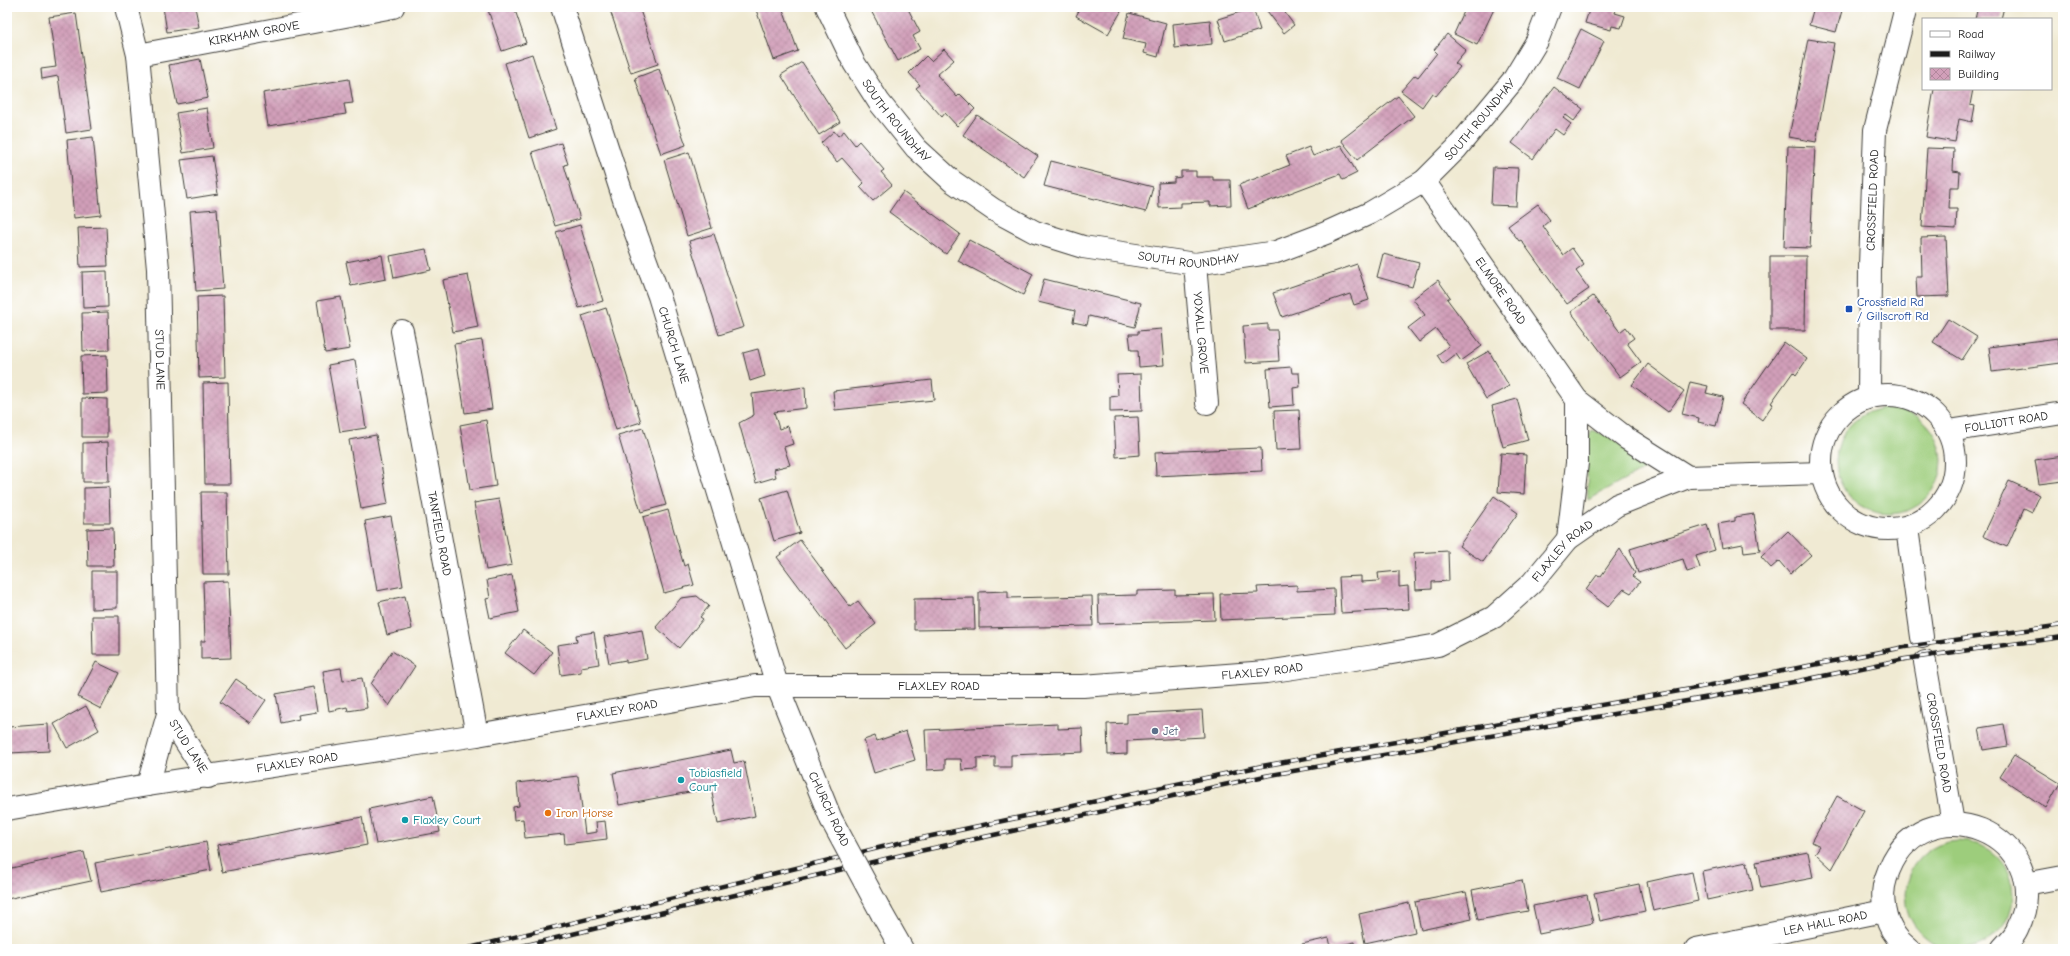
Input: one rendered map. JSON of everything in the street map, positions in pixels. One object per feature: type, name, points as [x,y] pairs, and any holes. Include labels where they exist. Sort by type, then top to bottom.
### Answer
[{"type":"street","name":"STUD LANE","points":[[126,7],[138,55],[158,269],[168,714],[148,785]]},
{"type":"street","name":"KIRKHAM GROVE","points":[[138,55],[393,7]]},
{"type":"street","name":"CHURCH LANE","points":[[562,7],[627,208],[659,296],[777,685]]},
{"type":"street","name":"SOUTH ROUNDHAY","points":[[827,7],[854,63],[879,102],[916,148],[952,181],[994,210],[1035,232],[1083,247],[1195,264],[1276,252],[1326,233],[1370,213],[1424,181],[1456,149],[1514,79],[1537,41],[1550,7]]},
{"type":"street","name":"CROSSFIELD ROAD","points":[[1869,397],[1870,265],[1875,130],[1906,7]]},
{"type":"street","name":"ELMORE ROAD","points":[[1424,181],[1577,400],[1626,438],[1688,477]]},
{"type":"street","name":"YOXALL GROVE","points":[[1195,264],[1207,403]]},
{"type":"street","name":"TANFIELD ROAD","points":[[402,331],[477,736]]},
{"type":"street","points":[[1894,394],[1917,401],[1937,415],[1949,431],[1956,458],[1954,481],[1944,502],[1927,518],[1907,528],[1878,530],[1851,520],[1831,499],[1821,473],[1822,448],[1831,426],[1847,408],[1869,397],[1894,394]]},
{"type":"street","points":[[1568,539],[1577,463],[1577,400]]},
{"type":"street","name":"FOLLIOTT ROAD","points":[[1949,431],[2063,414]]},
{"type":"street","name":"FLAXLEY ROAD","points":[[7,809],[148,785],[477,736],[755,686],[1083,686],[1266,672],[1438,645],[1494,617],[1532,583],[1568,539],[1617,505],[1688,477],[1821,473]]},
{"type":"street","points":[[1907,528],[1922,638]]},
{"type":"street","name":"CROSSFIELD ROAD","points":[[1925,662],[1953,823]]},
{"type":"street","name":"CHURCH ROAD","points":[[777,685],[831,819],[902,949]]},
{"type":"street","name":"STUD LANE","points":[[168,714],[208,777]]},
{"type":"street","points":[[1908,949],[1895,936],[1884,911],[1884,885],[1891,861],[1907,842],[1929,828],[1953,823],[1979,827],[2001,840],[2017,860],[2026,884],[2026,909],[2017,932],[2002,949]]},
{"type":"street","points":[[2026,884],[2063,877]]},
{"type":"street","name":"LEA HALL ROAD","points":[[1696,949],[1884,911]]},
{"type":"green space","points":[[1889,408],[1909,412],[1926,424],[1938,441],[1942,461],[1938,481],[1926,498],[1909,510],[1889,514],[1869,510],[1852,498],[1840,481],[1836,461],[1840,441],[1852,424],[1869,412]]},
{"type":"green space","points":[[1592,430],[1614,438],[1644,463],[1643,470],[1588,500],[1586,444]]},
{"type":"green space","points":[[1959,841],[1980,845],[1997,857],[2009,874],[2013,895],[2009,916],[1997,933],[1980,945],[1959,949],[1938,945],[1921,933],[1909,916],[1905,895],[1909,874],[1921,857],[1938,845]]},
{"type":"building","points":[[163,7],[195,7],[199,27],[167,32]]},
{"type":"building","points":[[270,7],[288,7],[288,8],[271,11]]},
{"type":"building","points":[[487,7],[514,7],[526,43],[502,51]]},
{"type":"building","points":[[609,7],[639,7],[658,64],[631,73]]},
{"type":"building","points":[[755,7],[782,7],[798,51],[774,60]]},
{"type":"building","points":[[869,7],[907,7],[920,32],[913,36],[920,49],[898,61]]},
{"type":"building","points":[[1081,7],[1116,7],[1122,10],[1108,34],[1076,16]]},
{"type":"building","points":[[1264,7],[1293,7],[1285,13],[1294,25],[1284,33]]},
{"type":"building","points":[[1466,7],[1495,7],[1477,45],[1454,34]]},
{"type":"building","points":[[1590,7],[1617,7],[1615,13],[1625,16],[1621,28],[1612,26],[1611,30],[1585,23]]},
{"type":"building","points":[[1814,7],[1843,7],[1836,32],[1809,25]]},
{"type":"building","points":[[1978,7],[2004,7],[2001,18],[1975,18]]},
{"type":"building","points":[[1253,8],[1260,30],[1225,41],[1218,19]]},
{"type":"building","points":[[76,13],[92,129],[66,133],[58,76],[42,79],[41,69],[56,67],[49,17]]},
{"type":"building","points":[[1129,13],[1166,23],[1158,57],[1144,53],[1146,44],[1123,39]]},
{"type":"building","points":[[1210,20],[1212,44],[1175,48],[1173,24]]},
{"type":"building","points":[[1581,29],[1604,41],[1580,89],[1557,78]]},
{"type":"building","points":[[1447,34],[1466,50],[1455,63],[1460,67],[1436,96],[1432,93],[1422,107],[1401,91],[1415,75],[1418,77],[1437,53],[1434,50]]},
{"type":"building","points":[[1808,39],[1834,43],[1816,142],[1789,137]]},
{"type":"building","points":[[944,49],[954,60],[937,75],[957,97],[960,94],[975,109],[957,126],[945,113],[942,117],[916,88],[920,85],[909,73],[926,56],[931,61]]},
{"type":"building","points":[[532,54],[556,129],[529,138],[505,63]]},
{"type":"building","points":[[200,59],[208,98],[177,104],[169,65]]},
{"type":"building","points":[[802,62],[840,122],[819,135],[781,75]]},
{"type":"building","points":[[659,69],[686,145],[661,154],[635,78]]},
{"type":"building","points":[[349,79],[353,103],[344,104],[346,114],[268,126],[263,93]]},
{"type":"building","points":[[1554,87],[1583,109],[1574,121],[1566,115],[1563,118],[1571,124],[1563,135],[1555,129],[1533,159],[1512,143]]},
{"type":"building","points":[[1934,90],[1973,90],[1970,105],[1975,106],[1972,122],[1959,119],[1955,142],[1926,137]]},
{"type":"building","points":[[1398,96],[1414,116],[1357,160],[1341,140]]},
{"type":"building","points":[[207,108],[213,148],[183,153],[176,113]]},
{"type":"building","points":[[977,115],[1038,156],[1024,177],[963,135]]},
{"type":"building","points":[[834,131],[838,136],[844,131],[855,145],[859,141],[884,170],[881,172],[892,185],[873,201],[860,187],[864,183],[842,158],[837,162],[821,143]]},
{"type":"building","points":[[93,137],[101,215],[74,218],[67,140]]},
{"type":"building","points":[[561,143],[568,164],[564,165],[580,219],[555,226],[532,152]]},
{"type":"building","points":[[1341,145],[1357,173],[1343,180],[1340,174],[1248,209],[1239,185],[1290,165],[1286,156],[1309,147],[1313,156]]},
{"type":"building","points":[[1788,146],[1815,147],[1810,248],[1784,247]]},
{"type":"building","points":[[1927,148],[1954,149],[1953,171],[1960,172],[1959,187],[1950,187],[1949,209],[1957,209],[1956,229],[1922,227]]},
{"type":"building","points":[[689,152],[712,228],[687,236],[664,160]]},
{"type":"building","points":[[212,156],[218,194],[187,199],[181,160]]},
{"type":"building","points":[[1051,161],[1153,187],[1146,212],[1044,186]]},
{"type":"building","points":[[1493,167],[1518,168],[1516,206],[1491,205]]},
{"type":"building","points":[[1181,171],[1196,171],[1196,177],[1213,177],[1213,180],[1230,180],[1231,205],[1210,206],[1210,202],[1181,203],[1181,207],[1159,208],[1158,183],[1174,182],[1174,178],[1181,177]]},
{"type":"building","points":[[903,192],[960,234],[946,254],[889,212]]},
{"type":"building","points":[[1538,204],[1550,220],[1543,226],[1563,255],[1572,248],[1584,265],[1576,271],[1589,289],[1567,304],[1521,240],[1519,241],[1508,226]]},
{"type":"building","points":[[217,209],[223,289],[196,291],[190,211]]},
{"type":"building","points":[[580,225],[603,301],[579,308],[556,232]]},
{"type":"building","points":[[106,227],[108,266],[80,267],[78,228]]},
{"type":"building","points":[[714,234],[744,327],[719,335],[689,241]]},
{"type":"building","points":[[1946,237],[1949,296],[1917,297],[1916,277],[1922,277],[1921,238]]},
{"type":"building","points":[[969,240],[1033,274],[1023,295],[958,261]]},
{"type":"building","points":[[426,249],[431,270],[394,278],[390,256]]},
{"type":"building","points":[[1383,254],[1419,263],[1412,287],[1377,277]]},
{"type":"building","points":[[382,255],[386,279],[351,286],[346,262]]},
{"type":"building","points":[[1770,256],[1806,256],[1805,330],[1770,330]]},
{"type":"building","points":[[1357,264],[1369,300],[1354,305],[1350,294],[1282,317],[1273,293]]},
{"type":"building","points":[[107,271],[108,307],[83,308],[82,272]]},
{"type":"building","points":[[468,275],[478,327],[453,332],[443,280]]},
{"type":"building","points":[[1044,279],[1141,303],[1135,327],[1089,316],[1087,325],[1073,322],[1075,311],[1038,302]]},
{"type":"building","points":[[1438,280],[1450,297],[1447,299],[1482,346],[1461,361],[1456,354],[1443,364],[1437,355],[1449,346],[1436,329],[1419,342],[1408,328],[1425,315],[1413,299]]},
{"type":"building","points":[[223,296],[225,377],[199,378],[197,297]]},
{"type":"building","points":[[1593,296],[1620,332],[1626,327],[1634,338],[1627,343],[1641,362],[1620,377],[1571,312]]},
{"type":"building","points":[[341,297],[350,349],[325,353],[317,301]]},
{"type":"building","points":[[606,308],[641,422],[616,430],[582,316]]},
{"type":"building","points":[[108,312],[109,350],[83,351],[82,313]]},
{"type":"building","points":[[1948,319],[1977,337],[1962,360],[1933,342]]},
{"type":"building","points":[[1268,324],[1268,330],[1277,330],[1279,361],[1246,363],[1243,326]]},
{"type":"building","points":[[1161,329],[1164,365],[1139,367],[1138,350],[1131,350],[1129,334],[1138,334],[1138,331]]},
{"type":"building","points":[[2058,338],[2061,363],[1992,372],[1989,347]]},
{"type":"building","points":[[482,340],[492,409],[465,413],[454,344]]},
{"type":"building","points":[[1784,342],[1807,359],[1796,375],[1793,372],[1771,403],[1773,404],[1762,420],[1741,404]]},
{"type":"building","points":[[758,349],[765,376],[750,381],[743,353]]},
{"type":"building","points":[[1489,351],[1509,386],[1486,399],[1466,364]]},
{"type":"building","points":[[107,355],[108,393],[82,394],[81,356]]},
{"type":"building","points":[[355,360],[366,428],[340,432],[328,365]]},
{"type":"building","points":[[1648,364],[1684,391],[1668,412],[1632,385]]},
{"type":"building","points":[[1291,367],[1292,373],[1299,373],[1300,387],[1293,388],[1294,405],[1270,407],[1267,369]]},
{"type":"building","points":[[1141,374],[1142,411],[1110,412],[1110,397],[1118,396],[1117,375]]},
{"type":"building","points":[[932,380],[934,400],[835,410],[833,391]]},
{"type":"building","points":[[228,382],[230,484],[205,484],[203,383]]},
{"type":"building","points":[[1690,382],[1708,386],[1706,393],[1723,397],[1716,426],[1698,422],[1699,418],[1682,414]]},
{"type":"building","points":[[805,387],[806,408],[774,412],[779,429],[788,426],[793,444],[784,447],[790,465],[774,469],[776,477],[756,483],[739,423],[754,415],[752,394]]},
{"type":"building","points":[[82,398],[107,399],[107,437],[82,437]]},
{"type":"building","points":[[1517,399],[1528,440],[1503,447],[1492,406]]},
{"type":"building","points":[[1299,410],[1301,449],[1276,450],[1274,411]]},
{"type":"building","points":[[1138,417],[1140,455],[1116,457],[1114,418]]},
{"type":"building","points":[[486,420],[496,486],[470,490],[460,425]]},
{"type":"building","points":[[643,428],[666,505],[641,512],[618,435]]},
{"type":"building","points":[[376,435],[388,504],[361,509],[349,440]]},
{"type":"building","points":[[108,442],[109,482],[83,482],[83,443]]},
{"type":"building","points":[[1261,448],[1262,471],[1156,476],[1155,452]]},
{"type":"building","points":[[1501,453],[1526,455],[1524,494],[1498,492]]},
{"type":"building","points":[[2063,456],[2063,481],[2039,484],[2035,460]]},
{"type":"building","points":[[2009,481],[2040,495],[2032,512],[2024,508],[2007,547],[1983,536]]},
{"type":"building","points":[[109,487],[110,523],[84,523],[84,488]]},
{"type":"building","points":[[787,490],[800,533],[774,541],[761,498]]},
{"type":"building","points":[[201,492],[227,492],[229,574],[203,574]]},
{"type":"building","points":[[1494,496],[1518,513],[1483,562],[1459,546]]},
{"type":"building","points":[[499,499],[512,565],[486,570],[474,503]]},
{"type":"building","points":[[668,510],[684,566],[688,564],[694,585],[664,593],[643,517]]},
{"type":"building","points":[[1754,514],[1760,551],[1744,553],[1743,544],[1722,548],[1718,524],[1735,521],[1735,517]]},
{"type":"building","points":[[391,516],[403,586],[377,591],[365,521]]},
{"type":"building","points":[[1707,525],[1715,550],[1696,556],[1700,568],[1687,572],[1683,559],[1638,573],[1630,549]]},
{"type":"building","points":[[113,528],[114,566],[88,566],[87,529]]},
{"type":"building","points":[[1788,531],[1811,555],[1790,574],[1779,561],[1771,568],[1761,557]]},
{"type":"building","points":[[800,540],[850,607],[858,601],[876,624],[845,648],[777,557]]},
{"type":"building","points":[[1620,549],[1635,573],[1632,576],[1640,582],[1631,593],[1624,589],[1608,607],[1586,590],[1597,575],[1601,576]]},
{"type":"building","points":[[1448,551],[1449,581],[1432,582],[1432,589],[1416,590],[1414,553]]},
{"type":"building","points":[[92,571],[117,571],[117,608],[92,609]]},
{"type":"building","points":[[1399,571],[1399,587],[1408,586],[1409,609],[1341,613],[1339,577],[1361,576],[1361,582],[1379,581],[1378,573]]},
{"type":"building","points":[[512,575],[519,612],[490,618],[486,599],[490,598],[487,580]]},
{"type":"building","points":[[228,581],[231,658],[201,659],[201,641],[205,641],[203,582]]},
{"type":"building","points":[[1297,585],[1297,591],[1334,589],[1335,615],[1221,620],[1220,594],[1258,593],[1257,587]]},
{"type":"building","points":[[1175,590],[1175,595],[1214,594],[1215,620],[1099,624],[1098,596],[1137,595],[1137,591]]},
{"type":"building","points":[[1008,591],[1008,598],[1092,596],[1093,626],[979,628],[979,592]]},
{"type":"building","points":[[405,596],[412,629],[387,635],[379,602]]},
{"type":"building","points":[[697,596],[709,606],[700,617],[703,619],[679,648],[656,627],[681,598]]},
{"type":"building","points":[[974,598],[975,629],[914,630],[914,599]]},
{"type":"building","points":[[92,616],[119,616],[119,655],[93,655]]},
{"type":"building","points":[[523,630],[552,652],[534,675],[505,653]]},
{"type":"building","points":[[642,630],[647,659],[626,663],[626,660],[609,663],[604,637]]},
{"type":"building","points":[[594,632],[599,664],[581,667],[581,672],[561,675],[557,645],[577,642],[576,635]]},
{"type":"building","points":[[392,651],[415,666],[389,706],[371,684]]},
{"type":"building","points":[[96,662],[119,673],[101,709],[78,697]]},
{"type":"building","points":[[341,668],[343,681],[362,678],[367,708],[348,711],[347,707],[329,711],[323,671]]},
{"type":"building","points":[[236,679],[266,700],[250,723],[220,702]]},
{"type":"building","points":[[313,687],[317,712],[298,715],[299,719],[281,723],[276,694]]},
{"type":"building","points":[[86,706],[99,730],[67,748],[54,724]]},
{"type":"building","name":"Jet","points":[[1202,710],[1204,737],[1127,741],[1127,754],[1108,755],[1107,724],[1127,723],[1127,714]]},
{"type":"building","points":[[48,724],[49,751],[10,753],[9,727]]},
{"type":"building","points":[[1058,724],[1058,729],[1082,728],[1083,752],[1011,755],[1011,767],[995,767],[995,757],[977,758],[977,769],[962,770],[961,759],[945,759],[945,769],[927,770],[925,730]]},
{"type":"building","points":[[2004,724],[2008,746],[1983,750],[1979,728]]},
{"type":"building","points":[[906,731],[915,760],[874,773],[864,740],[875,736],[877,741]]},
{"type":"building","name":"Tobiasfield Court","points":[[731,750],[734,763],[744,761],[755,816],[718,824],[711,788],[619,805],[613,773]]},
{"type":"building","points":[[2014,755],[2060,783],[2046,808],[2000,777]]},
{"type":"building","name":"Iron Horse","points":[[578,776],[585,834],[597,832],[596,822],[605,821],[607,839],[565,844],[564,834],[525,838],[523,819],[514,820],[513,807],[519,806],[517,783]]},
{"type":"building","name":"Flaxley Court","points":[[433,796],[440,832],[376,844],[369,809]]},
{"type":"building","points":[[1837,796],[1864,811],[1832,869],[1815,853],[1820,846],[1812,842]]},
{"type":"building","points":[[362,817],[367,845],[222,872],[217,845]]},
{"type":"building","points":[[206,842],[211,870],[101,892],[95,863]]},
{"type":"building","points":[[84,852],[91,881],[7,899],[7,869]]},
{"type":"building","points":[[1808,852],[1813,878],[1761,888],[1756,862]]},
{"type":"building","points":[[1747,862],[1753,890],[1707,900],[1702,871]]},
{"type":"building","points":[[1692,872],[1698,901],[1653,911],[1647,882]]},
{"type":"building","points":[[1522,880],[1528,911],[1478,920],[1472,890]]},
{"type":"building","points":[[1639,884],[1645,911],[1600,921],[1594,893]]},
{"type":"building","points":[[1466,892],[1472,919],[1421,930],[1415,902]]},
{"type":"building","points":[[1587,895],[1593,923],[1539,934],[1533,906]]},
{"type":"building","points":[[1409,903],[1415,932],[1365,943],[1359,914]]},
{"type":"building","points":[[1329,938],[1331,947],[1355,942],[1356,949],[1303,949],[1302,944]]},
{"type":"railway","points":[[465,949],[903,842],[1262,766],[1696,688],[1905,647],[2063,625]]},
{"type":"railway","points":[[510,949],[906,854],[1265,776],[1794,682],[1905,659],[2063,637]]},
{"type":"place","name":"Crossfield Rd / Gillscroft Rd","points":[[1849,309]]},
{"type":"place","name":"Jet","points":[[1155,731]]},
{"type":"place","name":"Tobiasfield Court","points":[[681,780]]},
{"type":"place","name":"Iron Horse","points":[[548,813]]},
{"type":"place","name":"Flaxley Court","points":[[405,820]]}]
